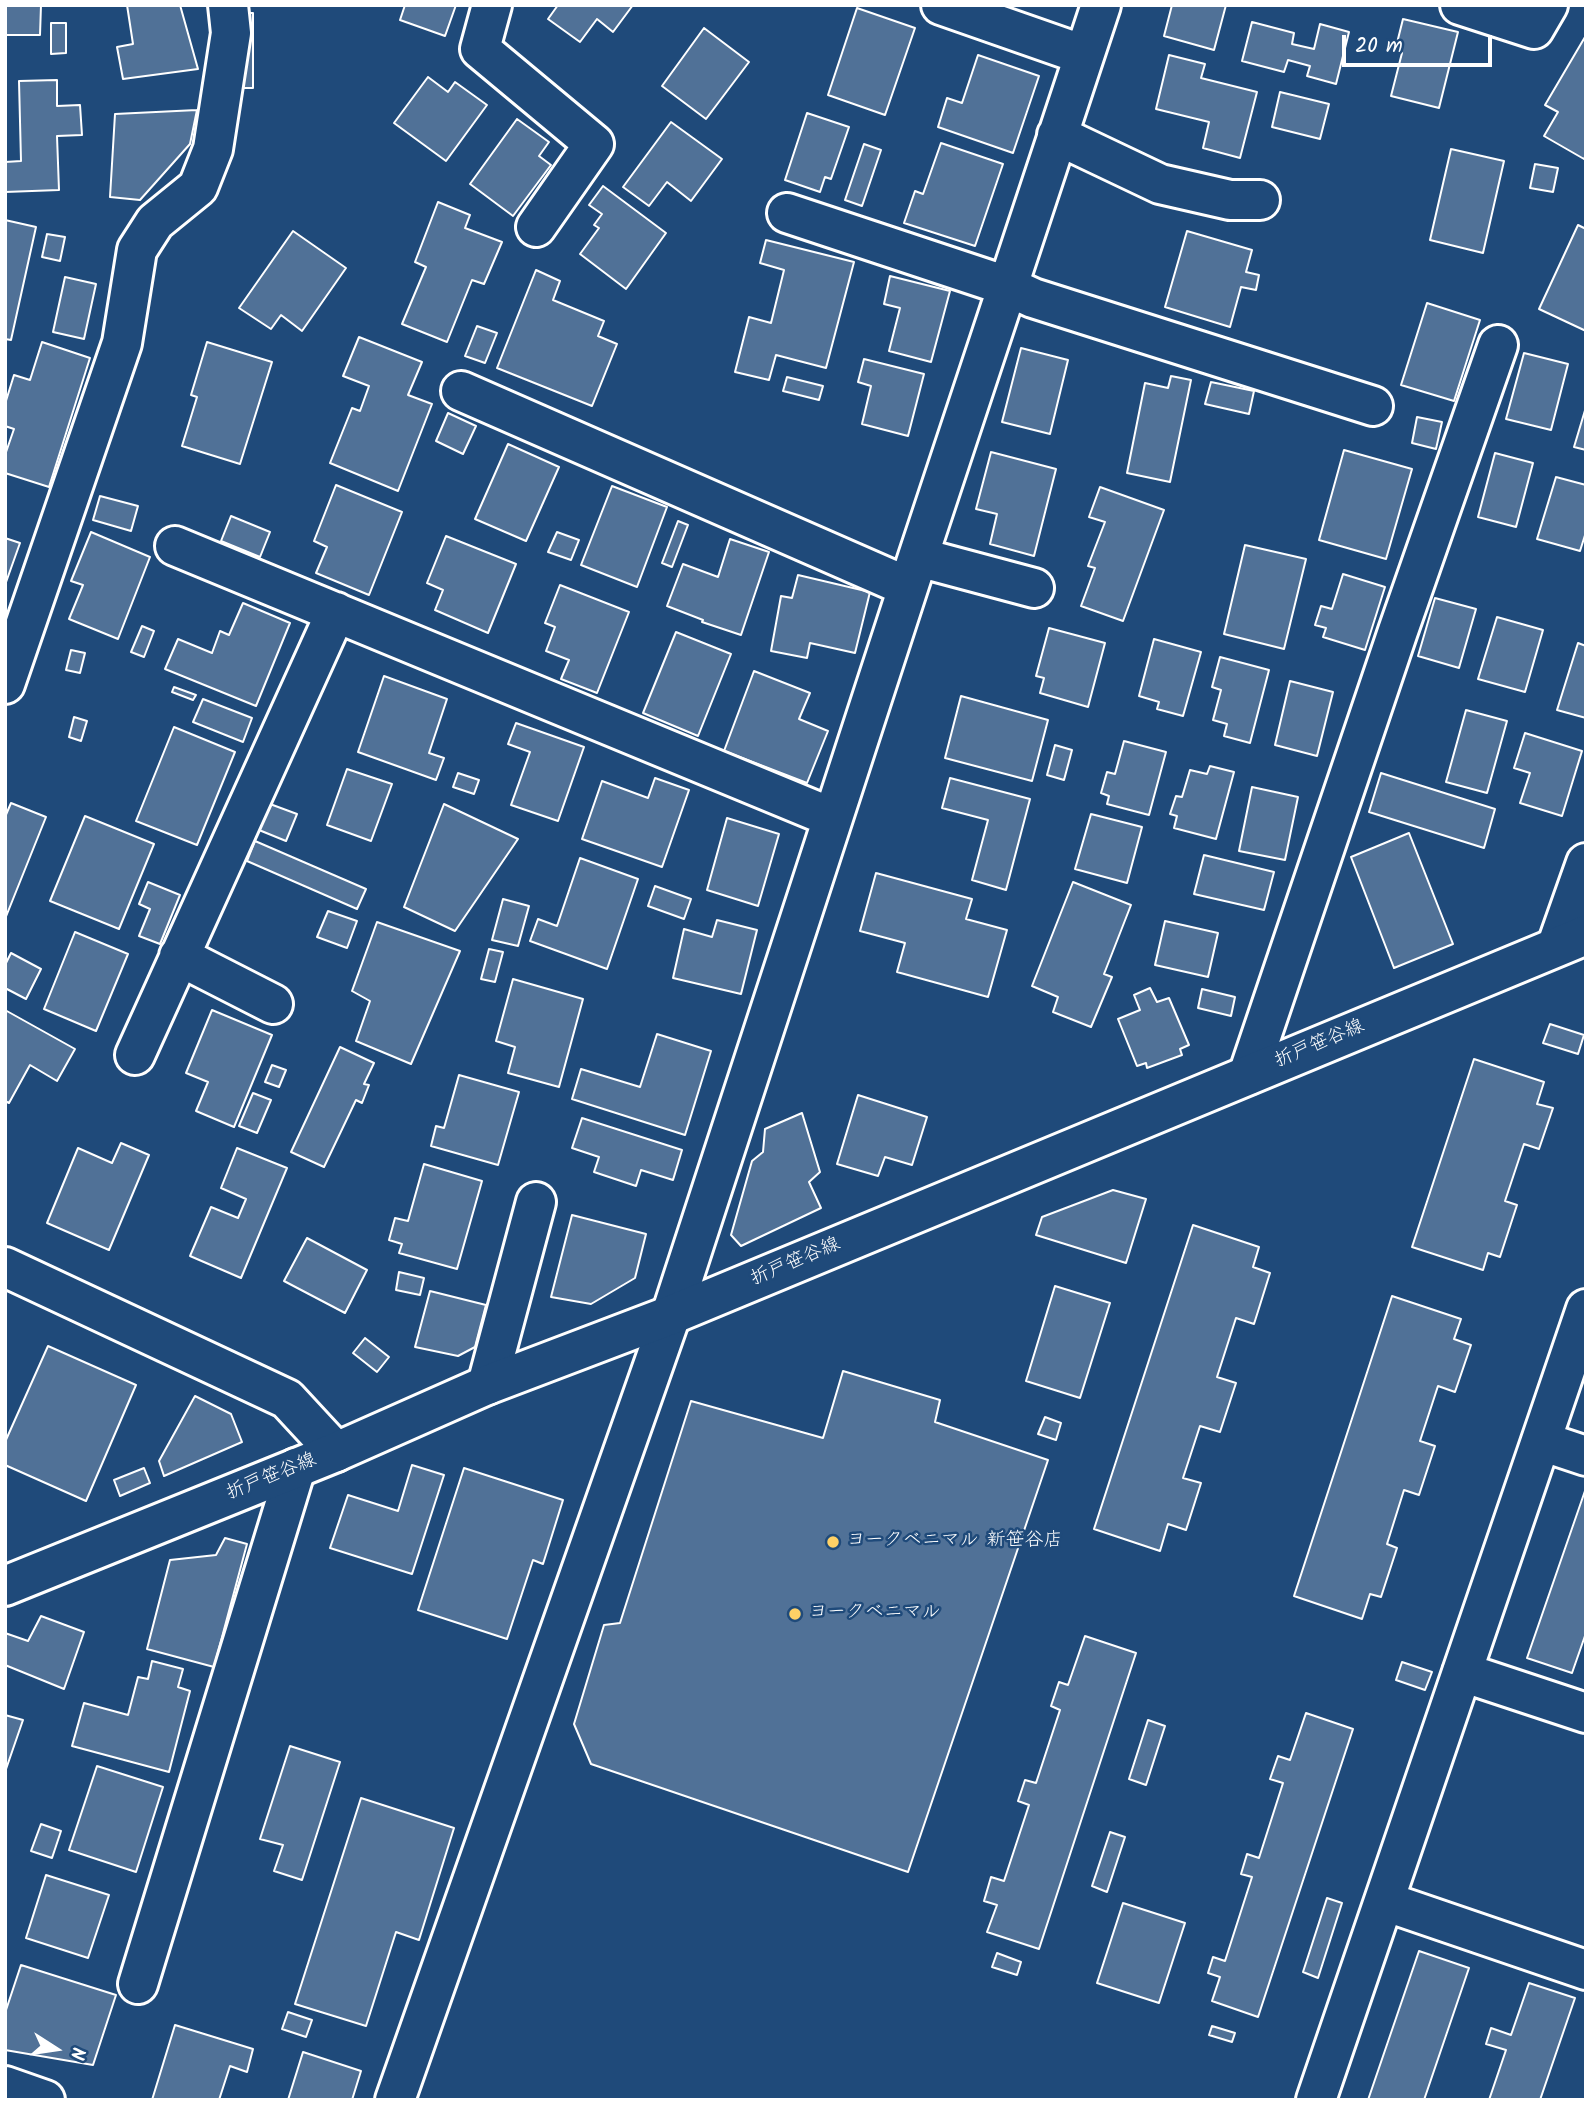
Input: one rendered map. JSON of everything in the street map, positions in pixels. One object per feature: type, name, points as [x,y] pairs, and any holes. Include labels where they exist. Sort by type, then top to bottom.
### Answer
[{"type":"street","points":[[5,684],[122,343],[137,250],[155,222],[198,187],[213,149],[231,33],[228,5]]},
{"type":"street","points":[[492,5],[480,49],[594,144],[536,227]]},
{"type":"street","points":[[941,5],[1084,55]]},
{"type":"street","points":[[395,2100],[671,1315],[1101,5]]},
{"type":"street","points":[[1460,5],[1534,29],[1548,5]]},
{"type":"street","points":[[1057,135],[1160,184],[1230,200],[1260,200]]},
{"type":"street","points":[[787,213],[1007,286],[1033,298],[1373,406]]},
{"type":"street","points":[[1248,1075],[1498,345]]},
{"type":"street","points":[[461,391],[913,572],[1034,588]]},
{"type":"street","points":[[175,546],[833,818]]},
{"type":"street","points":[[135,1055],[336,612]]},
{"type":"street","points":[[1571,940],[1586,863]]},
{"type":"street","name":"折戸笹谷線","points":[[5,1586],[336,1452],[487,1385],[671,1315],[1571,940]]},
{"type":"street","points":[[179,956],[273,1004]]},
{"type":"street","points":[[487,1385],[536,1202]]},
{"type":"street","points":[[5,1267],[287,1399],[336,1452]]},
{"type":"street","points":[[1316,2100],[1586,1310]]},
{"type":"street","points":[[1541,1441],[1586,1456]]},
{"type":"street","points":[[138,1984],[296,1468]]},
{"type":"street","points":[[1462,1672],[1586,1713]]},
{"type":"street","points":[[1384,1901],[1586,1970]]},
{"type":"street","points":[[5,2086],[45,2100]]},
{"type":"building","points":[[5,5],[41,5],[40,35],[5,35]]},
{"type":"building","points":[[127,5],[180,5],[198,69],[123,79],[117,47],[133,44]]},
{"type":"building","points":[[405,5],[456,5],[445,36],[400,20]]},
{"type":"building","points":[[558,5],[633,5],[613,32],[597,19],[580,42],[548,19]]},
{"type":"building","points":[[1172,5],[1226,5],[1214,50],[1164,36]]},
{"type":"building","points":[[857,8],[915,28],[885,115],[828,95]]},
{"type":"building","points":[[240,13],[253,13],[253,88],[241,88]]},
{"type":"building","points":[[1403,19],[1458,32],[1439,108],[1391,96],[1402,53],[1395,51]]},
{"type":"building","points":[[1252,22],[1294,33],[1292,44],[1314,49],[1320,24],[1349,32],[1336,84],[1307,76],[1310,66],[1288,60],[1284,72],[1242,61]]},
{"type":"building","points":[[51,23],[66,23],[66,53],[51,54]]},
{"type":"building","points":[[704,28],[749,62],[706,119],[662,86]]},
{"type":"building","points":[[1585,37],[1584,159],[1544,136],[1558,112],[1545,105]]},
{"type":"building","points":[[978,55],[1039,76],[1013,153],[938,127],[947,98],[962,103]]},
{"type":"building","points":[[1169,55],[1205,64],[1201,78],[1257,92],[1240,158],[1203,148],[1209,122],[1156,109]]},
{"type":"building","points":[[428,77],[448,92],[455,82],[487,105],[446,161],[394,123]]},
{"type":"building","points":[[57,80],[57,106],[80,105],[82,135],[57,136],[59,190],[5,192],[5,162],[21,161],[19,81]]},
{"type":"building","points":[[1280,92],[1329,104],[1320,139],[1272,127]]},
{"type":"building","points":[[197,110],[190,144],[140,200],[110,197],[115,114]]},
{"type":"building","points":[[807,113],[849,127],[831,179],[825,177],[820,192],[785,180]]},
{"type":"building","points":[[517,119],[549,142],[539,156],[551,165],[513,216],[470,184]]},
{"type":"building","points":[[671,122],[722,159],[691,201],[667,182],[649,206],[623,187]]},
{"type":"building","points":[[941,143],[1003,164],[975,246],[904,223],[915,191],[923,194]]},
{"type":"building","points":[[864,144],[881,150],[862,206],[845,200]]},
{"type":"building","points":[[1451,149],[1504,161],[1483,253],[1430,240]]},
{"type":"building","points":[[1535,164],[1558,168],[1553,192],[1530,188]]},
{"type":"building","points":[[603,186],[666,233],[626,289],[580,254],[599,228],[594,225],[602,214],[589,205]]},
{"type":"building","points":[[438,202],[470,215],[465,228],[502,242],[484,284],[472,280],[447,342],[402,324],[426,267],[415,262]]},
{"type":"building","points":[[5,220],[36,227],[11,340],[5,339]]},
{"type":"building","points":[[1578,225],[1586,229],[1586,331],[1539,309]]},
{"type":"building","points":[[293,231],[346,268],[302,331],[281,315],[271,329],[239,308]]},
{"type":"building","points":[[1187,231],[1252,250],[1246,272],[1259,275],[1256,290],[1241,287],[1230,327],[1165,307]]},
{"type":"building","points":[[47,234],[65,237],[60,261],[42,257]]},
{"type":"building","points":[[766,240],[854,262],[826,368],[776,355],[769,380],[735,372],[749,317],[771,323],[784,270],[760,263]]},
{"type":"building","points":[[536,270],[560,281],[553,300],[604,321],[598,336],[617,344],[592,406],[497,368]]},
{"type":"building","points":[[890,276],[950,291],[931,362],[889,351],[900,308],[884,304]]},
{"type":"building","points":[[65,277],[96,284],[84,339],[53,332]]},
{"type":"building","points":[[1427,303],[1480,320],[1454,401],[1401,385]]},
{"type":"building","points":[[477,326],[497,333],[485,363],[465,356]]},
{"type":"building","points":[[359,337],[422,362],[408,395],[432,404],[398,491],[330,463],[352,408],[360,411],[369,386],[343,376]]},
{"type":"building","points":[[42,342],[90,358],[49,487],[5,473],[5,455],[14,429],[5,426],[5,404],[14,375],[30,380]]},
{"type":"building","points":[[207,342],[272,362],[240,464],[182,446],[197,397],[191,395]]},
{"type":"building","points":[[1021,348],[1068,360],[1050,434],[1002,422]]},
{"type":"building","points":[[1524,353],[1568,364],[1551,430],[1506,419]]},
{"type":"building","points":[[864,359],[924,374],[908,436],[862,424],[871,386],[858,382]]},
{"type":"building","points":[[1171,376],[1191,380],[1170,482],[1127,473],[1145,383],[1168,388]]},
{"type":"building","points":[[787,377],[823,386],[819,400],[783,391]]},
{"type":"building","points":[[1211,382],[1254,391],[1249,414],[1205,404]]},
{"type":"building","points":[[1586,407],[1586,450],[1574,447]]},
{"type":"building","points":[[448,413],[476,426],[463,454],[436,441]]},
{"type":"building","points":[[1417,417],[1442,422],[1436,449],[1412,443]]},
{"type":"building","points":[[508,444],[559,467],[526,541],[475,519]]},
{"type":"building","points":[[1344,450],[1412,469],[1386,559],[1319,540]]},
{"type":"building","points":[[991,452],[1056,469],[1034,556],[990,544],[997,514],[976,509]]},
{"type":"building","points":[[1495,453],[1533,463],[1516,527],[1478,517]]},
{"type":"building","points":[[1556,477],[1586,485],[1586,532],[1580,551],[1537,539]]},
{"type":"building","points":[[336,485],[402,512],[369,595],[316,573],[327,547],[314,541]]},
{"type":"building","points":[[612,486],[667,507],[637,587],[581,565]]},
{"type":"building","points":[[1100,487],[1164,510],[1123,621],[1081,606],[1095,568],[1088,566],[1105,522],[1089,517]]},
{"type":"building","points":[[100,496],[138,506],[131,531],[93,520]]},
{"type":"building","points":[[231,516],[270,532],[260,557],[221,541]]},
{"type":"building","points":[[678,521],[688,525],[672,567],[662,563]]},
{"type":"building","points":[[91,532],[150,557],[118,639],[69,619],[83,585],[71,581]]},
{"type":"building","points":[[557,532],[579,540],[571,560],[548,552]]},
{"type":"building","points":[[446,536],[516,564],[488,633],[435,610],[443,590],[427,583]]},
{"type":"building","points":[[5,538],[20,543],[5,585]]},
{"type":"building","points":[[730,539],[769,552],[741,635],[702,622],[703,620],[667,606],[683,564],[718,577]]},
{"type":"building","points":[[1245,545],[1306,559],[1284,649],[1224,634]]},
{"type":"building","points":[[1343,574],[1385,587],[1365,650],[1323,637],[1326,628],[1315,625],[1321,606],[1332,609]]},
{"type":"building","points":[[798,575],[870,592],[855,653],[810,643],[807,658],[771,651],[781,596],[792,598]]},
{"type":"building","points":[[560,585],[629,612],[597,693],[561,679],[569,660],[546,651],[555,627],[545,623]]},
{"type":"building","points":[[1435,598],[1476,609],[1459,668],[1418,656]]},
{"type":"building","points":[[243,603],[290,623],[256,706],[165,669],[178,639],[212,653],[220,631],[229,635]]},
{"type":"building","points":[[1497,617],[1543,630],[1525,692],[1478,679]]},
{"type":"building","points":[[142,626],[154,631],[144,657],[131,652]]},
{"type":"building","points":[[1049,628],[1105,643],[1088,707],[1040,693],[1044,678],[1036,676]]},
{"type":"building","points":[[676,632],[731,654],[698,736],[643,713]]},
{"type":"building","points":[[1154,639],[1201,652],[1183,716],[1157,709],[1159,702],[1139,696]]},
{"type":"building","points":[[1578,643],[1586,646],[1586,718],[1557,710]]},
{"type":"building","points":[[71,650],[85,653],[80,673],[66,670]]},
{"type":"building","points":[[1220,657],[1269,670],[1250,743],[1224,736],[1227,724],[1213,720],[1221,690],[1212,687]]},
{"type":"building","points":[[754,671],[810,693],[799,719],[828,731],[807,783],[724,751]]},
{"type":"building","points":[[384,676],[447,699],[429,753],[444,758],[436,780],[358,752]]},
{"type":"building","points":[[1290,681],[1333,692],[1317,756],[1275,745]]},
{"type":"building","points":[[174,687],[196,695],[193,700],[172,692]]},
{"type":"building","points":[[961,696],[1048,720],[1032,781],[945,758]]},
{"type":"building","points":[[203,699],[252,718],[243,742],[193,722]]},
{"type":"building","points":[[1466,710],[1507,721],[1487,793],[1446,782]]},
{"type":"building","points":[[74,717],[87,721],[81,741],[69,737]]},
{"type":"building","points":[[516,723],[584,747],[558,821],[511,805],[530,752],[508,744]]},
{"type":"building","points":[[174,727],[235,752],[197,845],[136,821]]},
{"type":"building","points":[[1525,733],[1582,751],[1562,816],[1520,803],[1530,773],[1514,768]]},
{"type":"building","points":[[1124,741],[1166,752],[1149,815],[1107,804],[1109,796],[1101,793],[1107,772],[1115,774]]},
{"type":"building","points":[[1055,745],[1072,750],[1064,780],[1047,775]]},
{"type":"building","points":[[1210,766],[1234,772],[1216,839],[1174,828],[1177,816],[1170,814],[1176,796],[1182,797],[1190,770],[1207,774]]},
{"type":"building","points":[[347,769],[392,784],[371,841],[327,825]]},
{"type":"building","points":[[458,773],[479,780],[474,794],[453,787]]},
{"type":"building","points":[[1381,773],[1495,809],[1484,848],[1369,812]]},
{"type":"building","points":[[655,778],[689,790],[662,867],[582,839],[602,781],[648,798]]},
{"type":"building","points":[[950,778],[1030,799],[1006,890],[972,880],[988,820],[942,808]]},
{"type":"building","points":[[1252,787],[1298,797],[1285,860],[1239,851]]},
{"type":"building","points":[[11,803],[46,817],[5,919],[5,817]]},
{"type":"building","points":[[270,804],[297,814],[286,841],[259,830]]},
{"type":"building","points":[[444,804],[518,839],[455,931],[404,907]]},
{"type":"building","points":[[1091,814],[1142,827],[1127,883],[1075,869]]},
{"type":"building","points":[[85,816],[154,844],[119,929],[50,901]]},
{"type":"building","points":[[727,818],[779,834],[758,906],[707,890]]},
{"type":"building","points":[[1409,833],[1453,944],[1394,968],[1351,857]]},
{"type":"building","points":[[255,841],[366,889],[357,909],[247,861]]},
{"type":"building","points":[[1204,855],[1274,872],[1264,910],[1194,894]]},
{"type":"building","points":[[580,858],[638,879],[607,969],[530,941],[538,919],[557,926]]},
{"type":"building","points":[[876,873],[972,899],[966,919],[1007,930],[988,997],[897,972],[905,943],[860,931]]},
{"type":"building","points":[[148,882],[180,895],[160,944],[139,936],[150,909],[139,904]]},
{"type":"building","points":[[1073,882],[1131,905],[1104,974],[1112,977],[1091,1027],[1053,1012],[1058,997],[1032,986]]},
{"type":"building","points":[[655,886],[691,899],[684,919],[648,906]]},
{"type":"building","points":[[503,899],[529,906],[518,946],[492,940]]},
{"type":"building","points":[[328,911],[357,921],[347,948],[317,937]]},
{"type":"building","points":[[717,920],[757,930],[741,994],[673,978],[684,929],[712,937]]},
{"type":"building","points":[[1165,921],[1218,933],[1208,977],[1155,965]]},
{"type":"building","points":[[377,922],[460,951],[411,1064],[356,1041],[370,1001],[352,991]]},
{"type":"building","points":[[75,932],[128,954],[96,1031],[44,1009]]},
{"type":"building","points":[[489,949],[503,952],[495,982],[481,979]]},
{"type":"building","points":[[11,953],[41,969],[26,999],[5,988],[5,965]]},
{"type":"building","points":[[513,979],[583,999],[559,1087],[508,1073],[515,1047],[496,1041]]},
{"type":"building","points":[[1150,988],[1157,1002],[1169,998],[1189,1045],[1180,1049],[1182,1055],[1147,1068],[1146,1063],[1137,1066],[1118,1019],[1140,1010],[1134,995]]},
{"type":"building","points":[[1202,989],[1235,997],[1231,1016],[1198,1008]]},
{"type":"building","points":[[5,1010],[75,1049],[57,1081],[30,1065],[9,1103],[5,1101]]},
{"type":"building","points":[[212,1010],[272,1035],[234,1127],[196,1111],[208,1082],[186,1073]]},
{"type":"building","points":[[1550,1024],[1584,1035],[1578,1054],[1543,1043]]},
{"type":"building","points":[[657,1034],[711,1051],[685,1135],[572,1099],[581,1069],[640,1087]]},
{"type":"building","points":[[340,1047],[374,1063],[364,1084],[369,1085],[362,1103],[356,1100],[324,1167],[291,1152]]},
{"type":"building","points":[[1474,1059],[1544,1082],[1537,1104],[1553,1108],[1539,1149],[1524,1144],[1505,1201],[1517,1205],[1500,1257],[1488,1253],[1483,1270],[1412,1247]]},
{"type":"building","points":[[272,1065],[286,1070],[279,1087],[265,1082]]},
{"type":"building","points":[[459,1075],[519,1092],[498,1165],[431,1146],[436,1126],[444,1128]]},
{"type":"building","points":[[253,1093],[271,1100],[257,1133],[239,1126]]},
{"type":"building","points":[[858,1095],[927,1117],[912,1165],[885,1157],[878,1176],[837,1164]]},
{"type":"building","points":[[802,1113],[820,1172],[809,1182],[821,1208],[741,1246],[731,1235],[752,1161],[763,1152],[765,1129]]},
{"type":"building","points":[[582,1118],[682,1150],[673,1180],[641,1170],[636,1186],[594,1172],[599,1157],[572,1148]]},
{"type":"building","points":[[121,1143],[149,1155],[109,1250],[47,1223],[78,1148],[112,1163]]},
{"type":"building","points":[[237,1148],[287,1168],[241,1278],[190,1256],[211,1207],[238,1218],[246,1199],[221,1188]]},
{"type":"building","points":[[424,1164],[482,1181],[457,1269],[399,1253],[402,1244],[389,1240],[395,1218],[408,1221]]},
{"type":"building","points":[[1113,1190],[1146,1199],[1126,1263],[1036,1235],[1042,1217]]},
{"type":"building","points":[[572,1215],[646,1234],[635,1278],[591,1304],[551,1297]]},
{"type":"building","points":[[1193,1225],[1259,1247],[1253,1267],[1270,1273],[1254,1324],[1236,1318],[1217,1377],[1236,1383],[1220,1432],[1200,1426],[1183,1478],[1201,1483],[1186,1530],[1168,1524],[1160,1551],[1094,1529]]},
{"type":"building","points":[[307,1238],[367,1270],[345,1313],[284,1281]]},
{"type":"building","points":[[399,1272],[424,1278],[420,1295],[396,1290]]},
{"type":"building","points":[[1055,1286],[1110,1303],[1080,1398],[1026,1381]]},
{"type":"building","points":[[430,1291],[486,1305],[475,1347],[458,1356],[415,1347]]},
{"type":"building","points":[[1392,1296],[1461,1319],[1454,1339],[1471,1345],[1455,1392],[1438,1386],[1420,1441],[1435,1446],[1419,1495],[1404,1490],[1387,1544],[1397,1548],[1381,1597],[1370,1594],[1362,1619],[1294,1596]]},
{"type":"building","points":[[365,1338],[389,1357],[377,1372],[353,1353]]},
{"type":"building","points":[[48,1346],[136,1385],[86,1501],[5,1465],[5,1442]]},
{"type":"building","name":"ヨークベニマル 新笹谷店","points":[[843,1371],[940,1400],[935,1422],[1048,1460],[908,1872],[591,1764],[574,1724],[604,1625],[620,1623],[691,1401],[823,1438]]},
{"type":"building","points":[[195,1396],[231,1414],[242,1442],[164,1476],[159,1461]]},
{"type":"building","points":[[1045,1417],[1061,1423],[1056,1440],[1038,1434]]},
{"type":"building","points":[[412,1465],[444,1475],[412,1574],[330,1548],[348,1495],[398,1511]]},
{"type":"building","points":[[144,1468],[150,1483],[120,1496],[114,1480]]},
{"type":"building","points":[[464,1468],[563,1500],[543,1564],[533,1560],[507,1639],[418,1610]]},
{"type":"building","points":[[1586,1488],[1586,1633],[1572,1673],[1527,1658]]},
{"type":"building","points":[[225,1538],[247,1544],[214,1667],[147,1649],[170,1560],[216,1555]]},
{"type":"building","points":[[41,1616],[84,1632],[64,1689],[5,1665],[5,1633],[28,1641]]},
{"type":"building","points":[[1085,1636],[1136,1653],[1039,1949],[987,1932],[997,1905],[984,1901],[991,1877],[1004,1881],[1029,1805],[1018,1801],[1025,1780],[1036,1783],[1060,1710],[1051,1706],[1059,1682],[1068,1685]]},
{"type":"building","points":[[152,1661],[183,1669],[178,1687],[190,1691],[169,1772],[72,1746],[84,1703],[128,1715],[138,1677],[148,1679]]},
{"type":"building","points":[[1402,1662],[1432,1672],[1425,1690],[1396,1680]]},
{"type":"building","points":[[1306,1713],[1353,1729],[1258,2017],[1212,2001],[1220,1977],[1208,1973],[1213,1957],[1225,1961],[1252,1877],[1241,1874],[1247,1854],[1259,1858],[1283,1783],[1270,1779],[1278,1756],[1290,1760]]},
{"type":"building","points":[[5,1715],[23,1720],[5,1772]]},
{"type":"building","points":[[1148,1720],[1165,1726],[1146,1785],[1129,1779]]},
{"type":"building","points":[[290,1746],[340,1762],[302,1880],[274,1871],[283,1845],[260,1839]]},
{"type":"building","points":[[97,1766],[163,1787],[136,1872],[69,1850]]},
{"type":"building","points":[[361,1798],[454,1828],[419,1940],[396,1932],[366,2026],[295,2004]]},
{"type":"building","points":[[41,1824],[61,1831],[52,1858],[31,1851]]},
{"type":"building","points":[[1110,1832],[1125,1837],[1107,1892],[1092,1886]]},
{"type":"building","points":[[46,1875],[109,1895],[88,1958],[26,1938]]},
{"type":"building","points":[[1327,1898],[1342,1903],[1318,1978],[1303,1972]]},
{"type":"building","points":[[1123,1903],[1185,1923],[1159,2003],[1097,1983]]},
{"type":"building","points":[[1419,1951],[1469,1968],[1424,2100],[1368,2100]]},
{"type":"building","points":[[997,1953],[1021,1962],[1017,1975],[992,1967]]},
{"type":"building","points":[[21,1965],[116,1995],[93,2065],[5,2050],[5,2013]]},
{"type":"building","points":[[1529,1983],[1575,1998],[1540,2100],[1489,2100],[1506,2050],[1486,2044],[1491,2028],[1511,2035]]},
{"type":"building","points":[[288,2012],[312,2020],[306,2037],[282,2029]]},
{"type":"building","points":[[175,2025],[253,2049],[247,2072],[230,2066],[219,2100],[152,2100]]},
{"type":"building","points":[[1212,2026],[1235,2033],[1232,2042],[1209,2035]]},
{"type":"building","points":[[303,2052],[361,2071],[352,2100],[288,2100]]},
{"type":"place","name":"ヨークベニマル 新笹谷店","points":[[833,1542]]},
{"type":"place","name":"ヨークベニマル","points":[[795,1614]]}]
